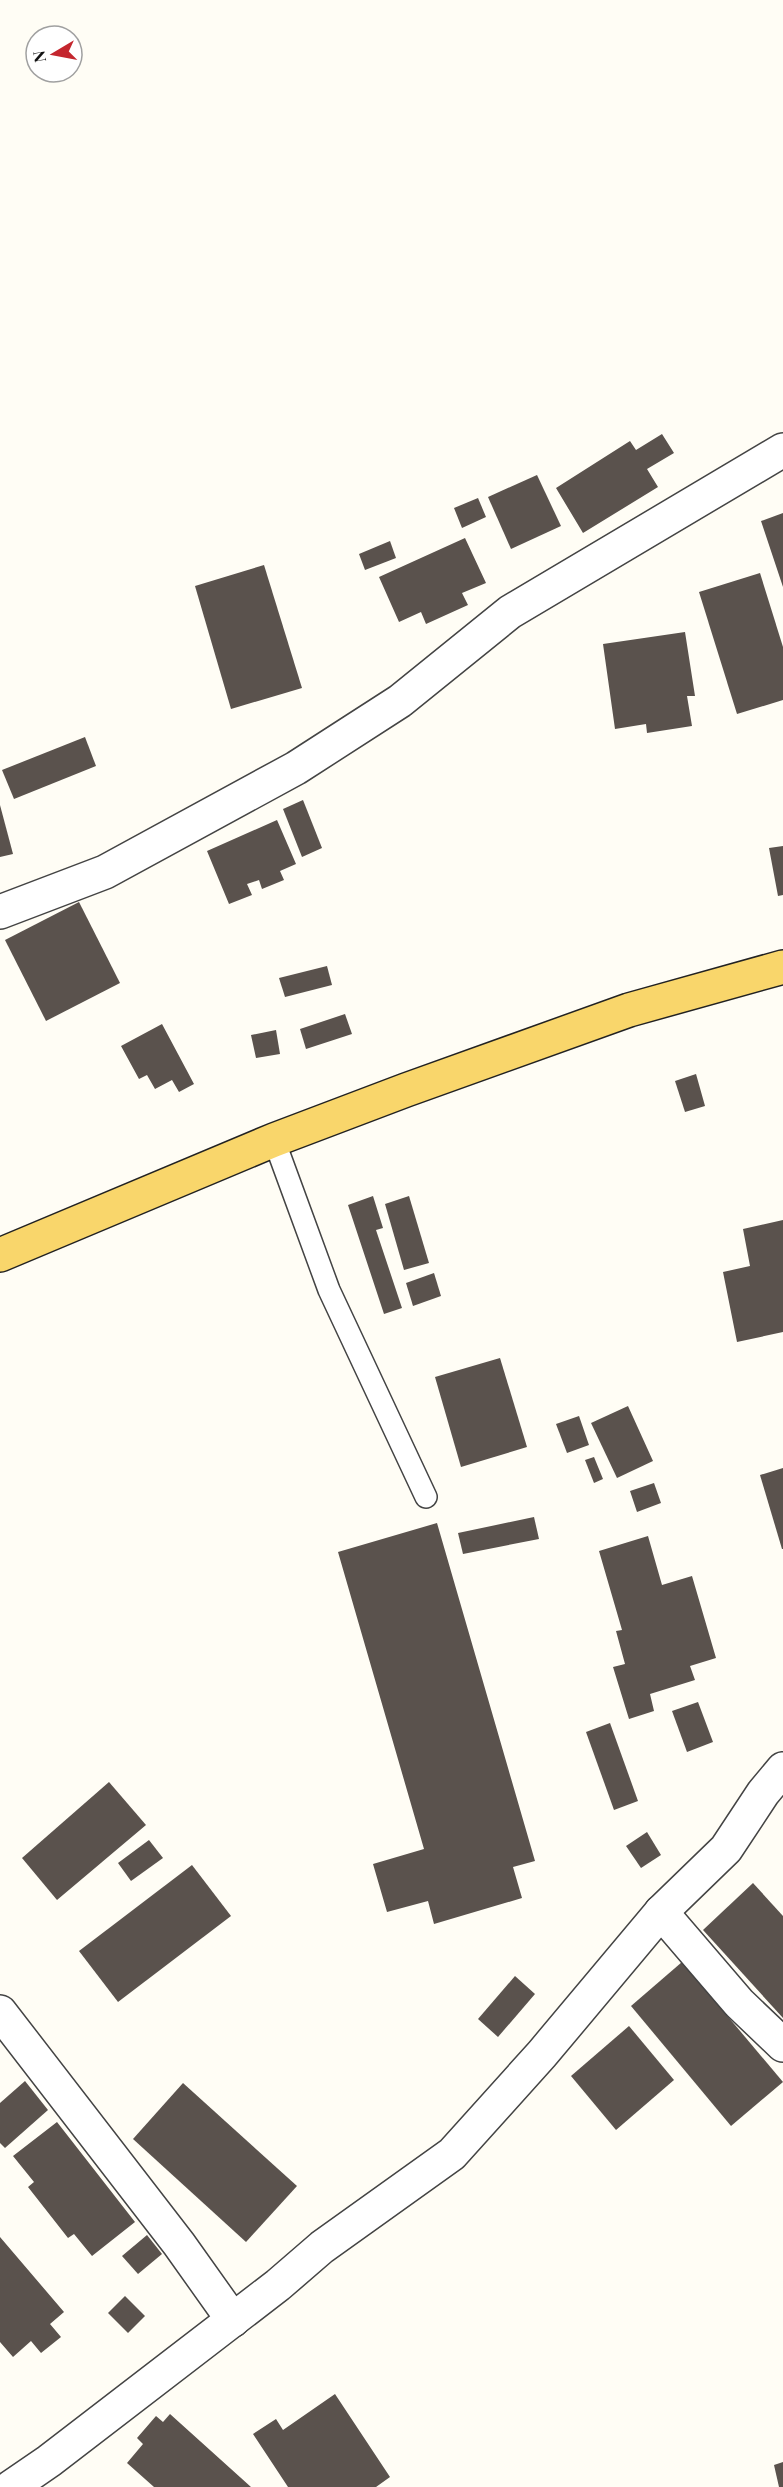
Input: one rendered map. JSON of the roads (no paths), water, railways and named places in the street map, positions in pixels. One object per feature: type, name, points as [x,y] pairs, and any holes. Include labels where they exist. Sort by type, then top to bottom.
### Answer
[{"type":"main road","points":[[0,1255],[274,1140],[406,1090],[629,1010],[783,967]]},
{"type":"street","points":[[0,912],[105,872],[296,768],[400,701],[510,612],[783,450]]},
{"type":"street","points":[[11,2487],[49,2461],[233,2320],[321,2247],[452,2154],[535,2062],[661,1912],[726,1849],[763,1793],[783,1769]]},
{"type":"street","points":[[661,1912],[739,2003],[783,2045]]},
{"type":"street","points":[[0,2012],[179,2244],[233,2320]]},
{"type":"lane","points":[[274,1140],[309,1229],[329,1290],[426,1497]]}]
